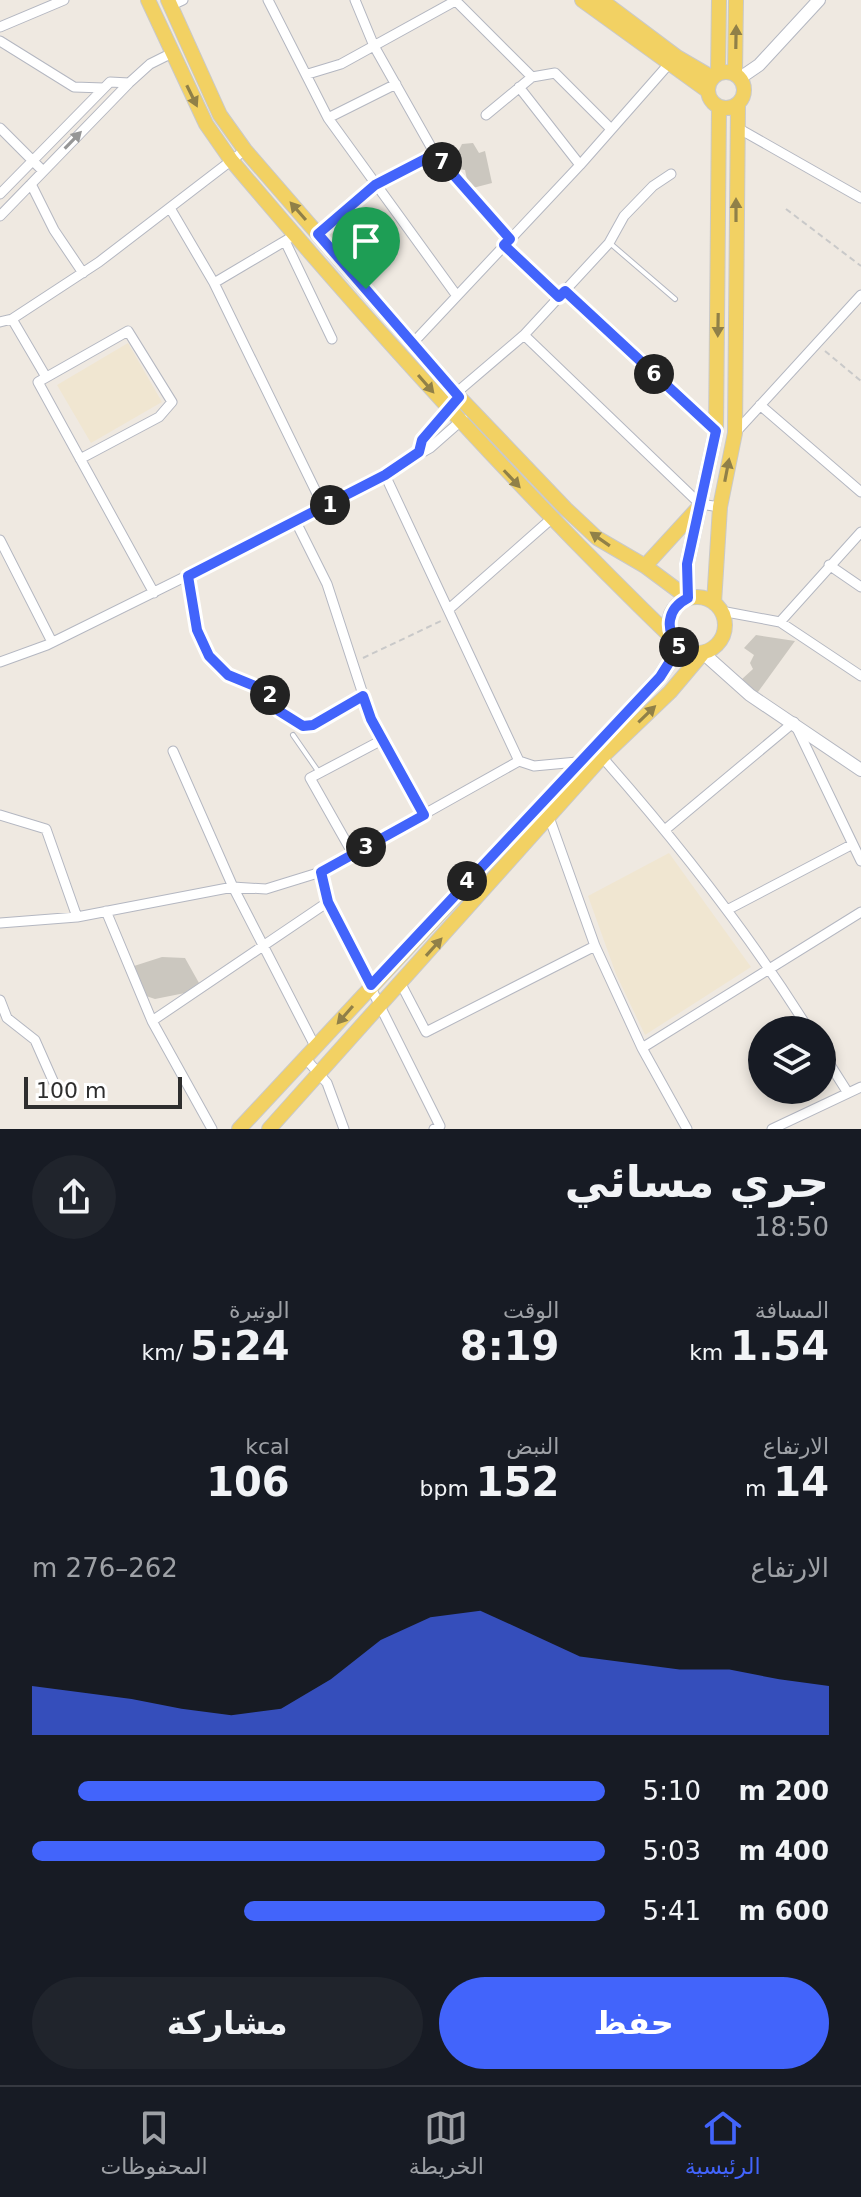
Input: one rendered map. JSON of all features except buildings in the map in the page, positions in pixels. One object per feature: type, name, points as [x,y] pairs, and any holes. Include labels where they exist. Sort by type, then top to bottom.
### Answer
[{"type":"main road","points":[[148,0],[206,124],[231,160],[290,238],[459,422],[550,520],[676,643],[703,653],[750,695],[861,770]]},
{"type":"main road","points":[[582,0],[668,65],[713,81],[737,76],[759,65],[819,0]]},
{"type":"main road","points":[[601,0],[713,81]]},
{"type":"main road","points":[[688,598],[687,564],[716,431],[719,107],[713,81],[719,0]]},
{"type":"main road","points":[[269,1129],[602,757],[670,692],[724,633],[718,607],[720,507],[735,433],[736,127],[738,104],[744,94],[737,76],[736,0]]},
{"type":"main road","points":[[174,2],[220,115],[245,150],[458,395],[597,538],[645,566],[688,598]]},
{"type":"main road","points":[[719,107],[738,104]]},
{"type":"main road","points":[[645,566],[700,504]]},
{"type":"main road","points":[[239,1129],[577,762],[660,677],[676,643],[670,617],[675,607],[688,598],[697,597],[718,607]]},
{"type":"street","points":[[0,27],[64,0]]},
{"type":"street","points":[[268,0],[328,118],[457,296]]},
{"type":"street","points":[[355,0],[374,46],[435,154],[507,242],[716,431]]},
{"type":"street","points":[[308,74],[341,64],[456,1],[532,77]]},
{"type":"street","points":[[0,41],[74,87],[104,88]]},
{"type":"street","points":[[0,216],[129,83],[150,64],[172,53]]},
{"type":"street","points":[[400,355],[580,165],[668,65]]},
{"type":"street","points":[[486,115],[532,77],[555,73],[611,129]]},
{"type":"street","points":[[0,194],[110,82],[129,83]]},
{"type":"street","points":[[328,118],[396,84]]},
{"type":"street","points":[[519,87],[580,165]]},
{"type":"street","points":[[736,127],[861,198]]},
{"type":"street","points":[[0,128],[43,171]]},
{"type":"street","points":[[0,322],[12,319],[83,273],[245,150]]},
{"type":"street","points":[[318,234],[375,185],[435,154]]},
{"type":"street","points":[[419,452],[422,440],[458,395],[524,335],[609,243],[624,216],[653,186],[671,174]]},
{"type":"street","points":[[0,182],[14,179]]},
{"type":"street","points":[[31,184],[54,230],[83,273]]},
{"type":"street","points":[[170,208],[214,283],[324,508]]},
{"type":"street","points":[[214,283],[290,238],[332,339]]},
{"type":"street","points":[[735,433],[861,295]]},
{"type":"street","points":[[12,319],[46,377]]},
{"type":"street","points":[[80,459],[159,417],[172,402],[128,331],[38,382],[80,459],[154,593]]},
{"type":"street","points":[[524,335],[700,504],[720,507]]},
{"type":"street","points":[[760,405],[861,492]]},
{"type":"street","points":[[0,662],[52,642],[324,508],[430,448],[473,410]]},
{"type":"street","points":[[385,475],[519,761],[534,766],[577,762]]},
{"type":"street","points":[[451,612],[550,520]]},
{"type":"street","points":[[296,522],[327,584],[351,664],[382,740],[424,815]]},
{"type":"street","points":[[780,622],[861,532]]},
{"type":"street","points":[[0,540],[52,642]]},
{"type":"street","points":[[829,565],[861,587]]},
{"type":"street","points":[[718,607],[780,622],[861,676]]},
{"type":"street","points":[[666,829],[794,722],[861,861]]},
{"type":"street","points":[[353,854],[310,778],[382,740]]},
{"type":"street","points":[[173,751],[344,1129]]},
{"type":"street","points":[[602,757],[666,829],[769,966],[800,1016]]},
{"type":"street","points":[[0,923],[77,917],[233,887],[266,889],[321,872],[519,761]]},
{"type":"street","points":[[0,815],[46,829],[77,917]]},
{"type":"street","points":[[549,817],[595,946],[642,1048],[687,1129]]},
{"type":"street","points":[[727,910],[851,845]]},
{"type":"street","points":[[321,872],[328,902],[440,1126],[434,1129]]},
{"type":"street","points":[[152,1021],[328,902]]},
{"type":"street","points":[[106,911],[152,1021],[212,1129]]},
{"type":"street","points":[[642,1048],[769,966],[861,912]]},
{"type":"street","points":[[401,984],[426,1032],[595,946]]},
{"type":"street","points":[[0,1000],[7,1018],[35,1040],[58,1092]]},
{"type":"street","points":[[836,1074],[848,1093]]},
{"type":"street","points":[[772,1129],[861,1087]]},
{"type":"lane","points":[[609,243],[675,299]]},
{"type":"lane","points":[[188,576],[197,630],[209,656],[228,675],[267,691],[279,711],[303,726],[313,725],[363,696]]},
{"type":"lane","points":[[293,735],[319,773]]},
{"type":"path","points":[[786,209],[861,266]]},
{"type":"path","points":[[817,343],[861,381]]},
{"type":"path","points":[[351,664],[451,612]]},
{"type":"shaded area","points":[[128,343],[162,402],[91,443],[57,385]]},
{"type":"shaded area","points":[[669,853],[751,967],[645,1035],[616,974],[588,896]]},
{"type":"route","points":[[435,154],[475,203],[510,239],[504,245],[559,297],[565,291],[716,431],[687,564],[688,598],[675,607],[670,617],[672,638],[679,647],[660,677],[371,985],[328,902],[321,872],[424,815],[371,719],[363,696],[313,725],[303,726],[279,711],[267,691],[228,675],[209,656],[197,630],[188,576],[385,475],[419,452],[422,440],[459,397],[366,289],[318,234],[375,185],[435,154]]}]
